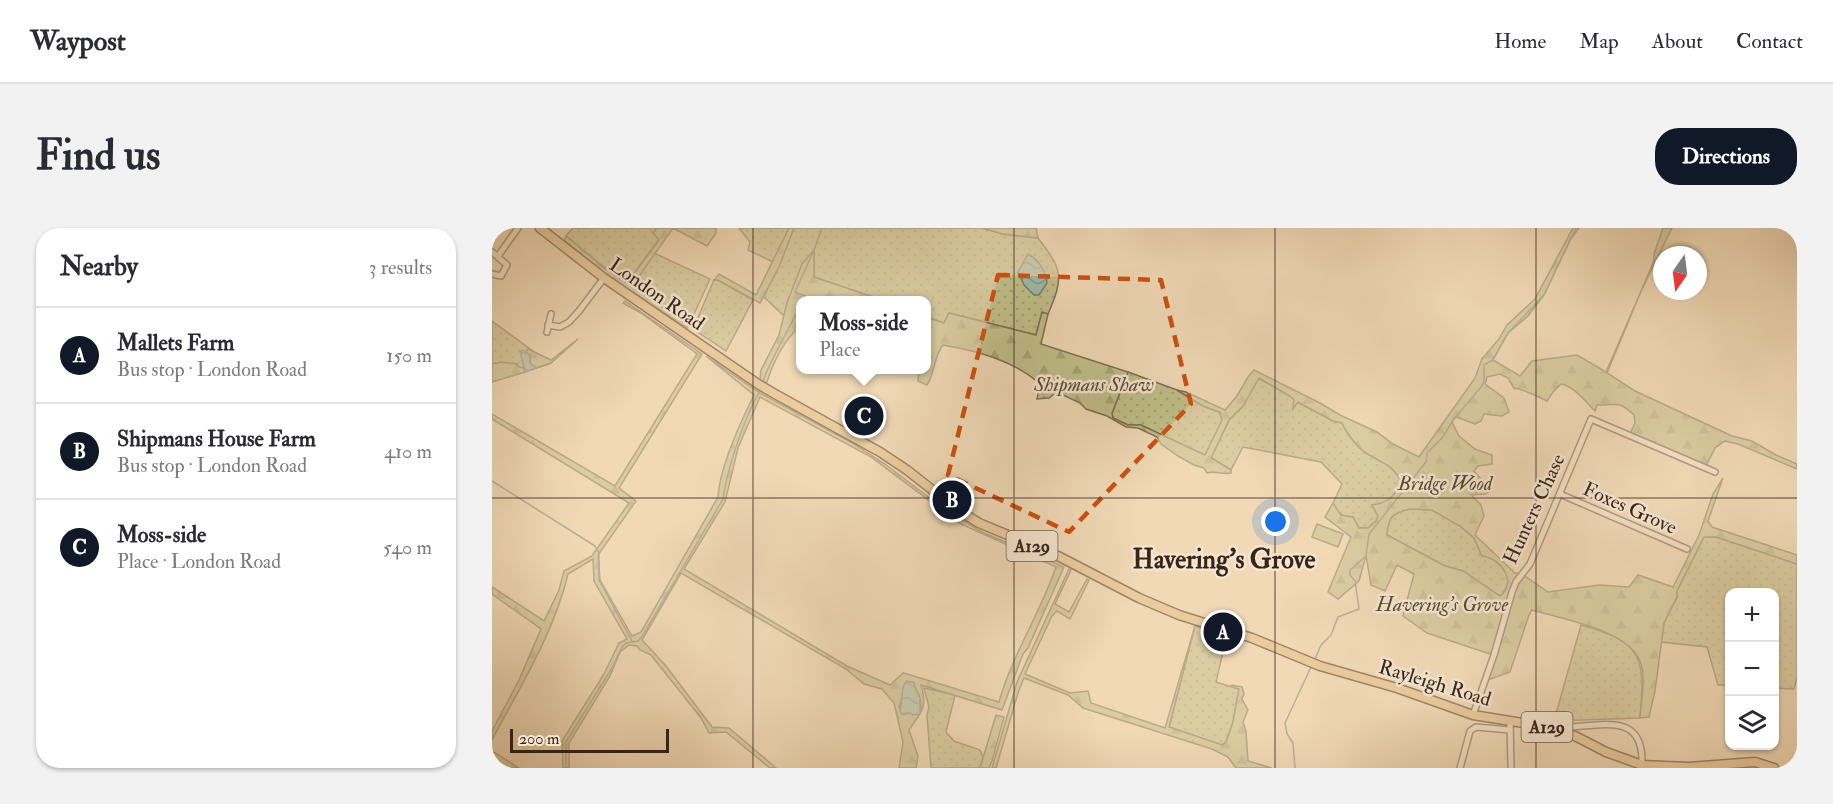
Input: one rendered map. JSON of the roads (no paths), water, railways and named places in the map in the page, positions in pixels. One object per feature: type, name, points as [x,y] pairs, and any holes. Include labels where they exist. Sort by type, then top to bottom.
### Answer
[{"type":"main road","name":"London Road","points":[[540,228],[604,278],[762,386],[880,452],[978,523],[1064,559],[1138,598],[1191,619],[1252,638],[1320,666]]},
{"type":"main road","name":"Rayleigh Road","points":[[1320,666],[1397,688],[1510,726],[1542,726],[1575,736],[1606,752],[1642,765],[1689,767],[1755,762],[1774,768]]},
{"type":"street","points":[[498,255],[518,228]]},
{"type":"street","points":[[492,252],[507,265],[501,276],[492,274]]},
{"type":"street","points":[[548,325],[560,327],[569,322],[604,278]]},
{"type":"street","points":[[547,332],[551,314]]},
{"type":"street","name":"Hunters Chase","points":[[1473,715],[1494,655],[1512,592],[1516,582],[1530,564],[1591,419],[1715,472]]},
{"type":"street","name":"Foxes Grove","points":[[1560,494],[1687,549]]},
{"type":"street","points":[[1572,727],[1609,723],[1629,728],[1640,743],[1642,765]]},
{"type":"street","points":[[1510,726],[1511,768]]},
{"type":"street","name":"Rayleigh Road","points":[[1460,768],[1470,731],[1476,727],[1510,726]]},
{"type":"water","points":[[1028,254],[1038,262],[1046,279],[1047,283],[1039,295],[1034,295],[1024,285],[1018,272]]},
{"type":"water","points":[[523,350],[530,355],[530,363],[536,368],[525,372],[520,351]]},
{"type":"water","points":[[906,681],[913,682],[920,698],[920,714],[903,715],[900,712],[903,687]]},
{"type":"waterway","points":[[805,296],[795,292],[822,228]]},
{"type":"waterway","points":[[1315,659],[1321,645],[1331,635],[1338,617],[1359,609],[1355,581],[1350,575],[1350,570],[1366,556],[1369,534],[1426,462],[1427,453],[1442,438],[1454,419],[1481,387],[1484,382],[1484,365],[1493,360],[1508,333],[1544,295],[1576,228]]},
{"type":"waterway","points":[[763,381],[796,314]]},
{"type":"waterway","points":[[566,768],[566,742],[612,668],[622,647],[626,643],[638,641],[643,635],[723,499],[738,442],[761,389]]},
{"type":"waterway","points":[[492,481],[595,546],[599,553],[599,580],[632,641]]},
{"type":"waterway","points":[[1295,768],[1293,743],[1287,734],[1285,723],[1311,667]]},
{"type":"place","name":"Moss-side","points":[[864,416]]},
{"type":"place","name":"Shipmans House Farm","points":[[952,500]]},
{"type":"place","name":"Mallets Farm","points":[[1223,632]]},
{"type":"district","name":"Havering's Grove","points":[[1224,560]]},
{"type":"park label","name":"Shipmans Shaw","points":[[1094,384]]},
{"type":"park label","name":"Bridge Wood","points":[[1445,483]]}]
